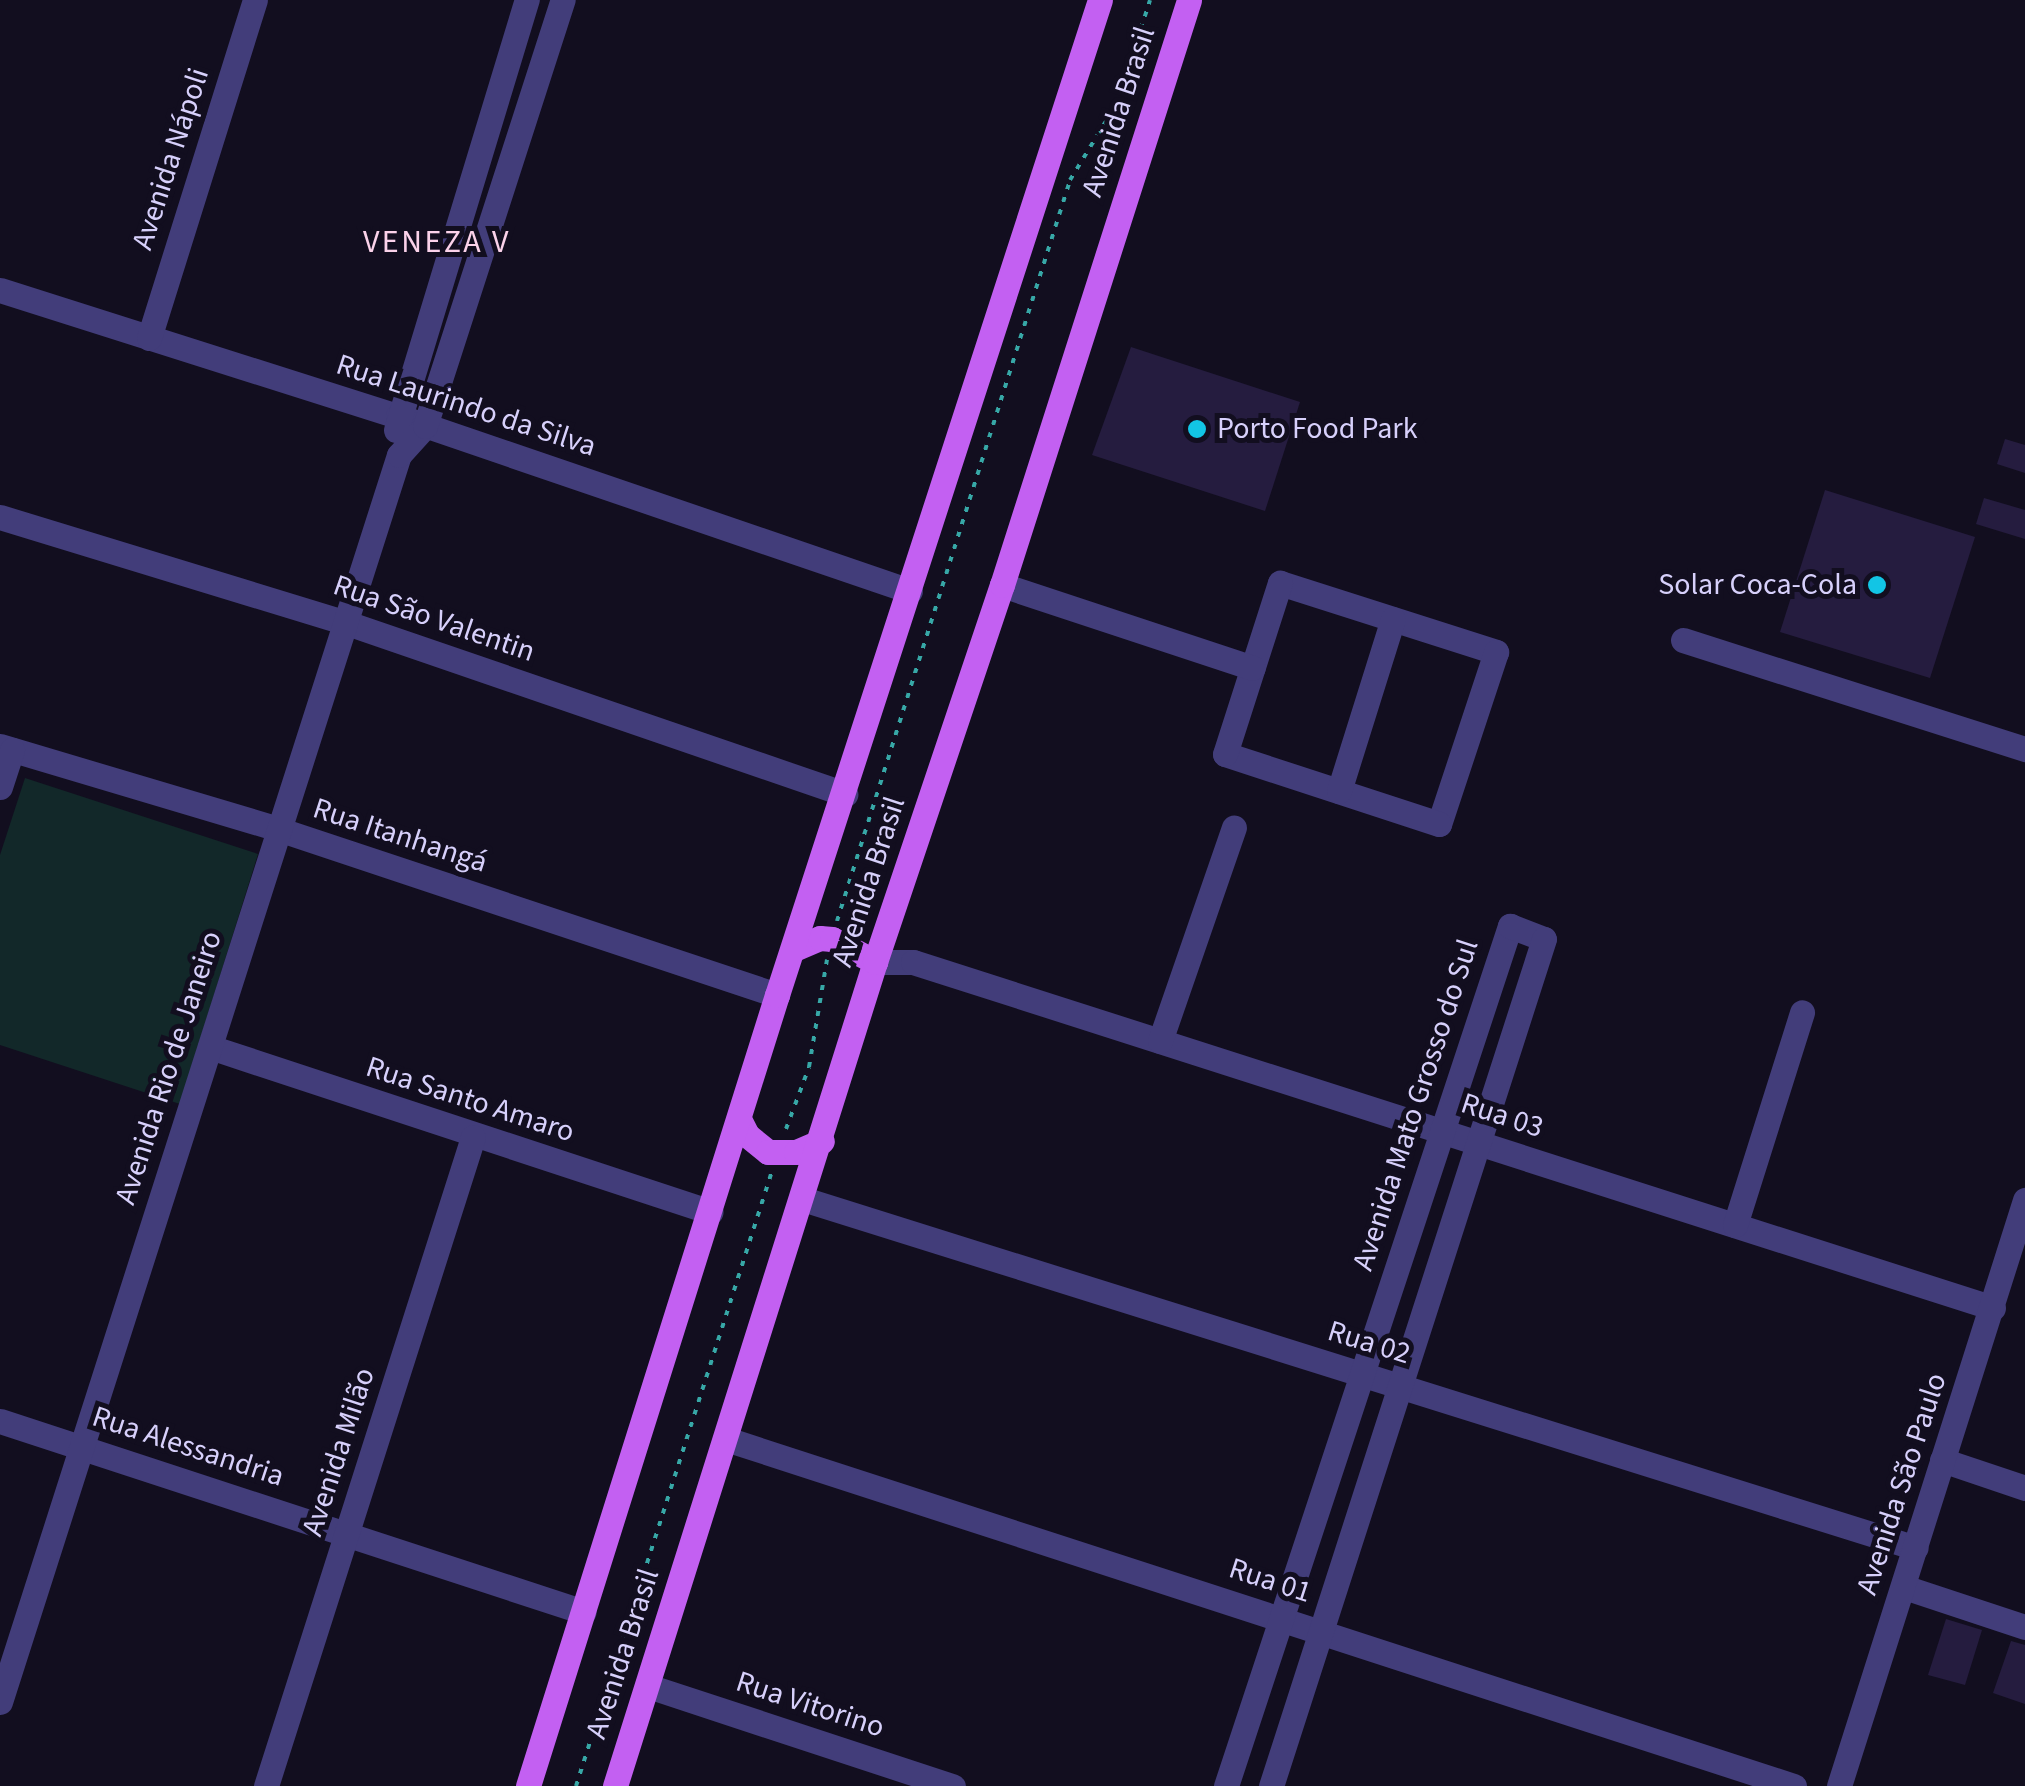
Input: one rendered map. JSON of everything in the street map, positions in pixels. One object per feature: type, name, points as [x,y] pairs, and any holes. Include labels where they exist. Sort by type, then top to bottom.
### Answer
[{"type":"main road","name":"Avenida Brasil","points":[[528,1786],[777,995],[1100,0]]},
{"type":"main road","name":"Avenida Brasil","points":[[615,1786],[876,962],[1002,585],[1189,0]]},
{"type":"main road","points":[[794,949],[820,938],[832,939],[876,962]]},
{"type":"main road","points":[[740,1121],[757,1146],[778,1154],[822,1142]]},
{"type":"street","name":"Avenida Nápoli","points":[[149,338],[255,0]]},
{"type":"street","name":"Avenida Rio de Janeiro","points":[[0,1702],[399,455],[398,416],[527,0]]},
{"type":"street","points":[[424,426],[563,0]]},
{"type":"street","name":"Rua Laurindo da Silva","points":[[0,290],[398,416],[910,591]]},
{"type":"street","name":"Avenida Rio de Janeiro","points":[[399,455],[424,426]]},
{"type":"street","name":"Rua São Valentin","points":[[0,516],[346,623],[844,794]]},
{"type":"street","points":[[1280,583],[1393,619],[1496,652],[1439,824],[1225,754],[1280,583]]},
{"type":"street","points":[[1002,585],[1253,668]]},
{"type":"street","points":[[1339,791],[1393,619]]},
{"type":"street","points":[[1683,640],[2025,749]]},
{"type":"street","points":[[0,787],[6,748]]},
{"type":"street","name":"Rua Itanhangá","points":[[6,748],[281,830],[777,995]]},
{"type":"street","points":[[1160,1041],[1234,828]]},
{"type":"street","name":"Avenida Mato Grosso do Sul","points":[[1226,1786],[1510,926],[1544,939],[1271,1786]]},
{"type":"street","name":"Rua 03","points":[[876,962],[913,962],[1993,1308]]},
{"type":"street","points":[[1734,1225],[1802,1012]]},
{"type":"street","name":"Rua Santo Amaro","points":[[210,1047],[473,1137],[711,1212]]},
{"type":"street","name":"Avenida Milão","points":[[266,1786],[473,1137]]},
{"type":"street","name":"Rua 02","points":[[803,1199],[1916,1548]]},
{"type":"street","name":"Avenida São Paulo","points":[[1839,1786],[1942,1460],[1993,1308],[2017,1251],[2025,1200]]},
{"type":"street","name":"Rua Alessandria","points":[[0,1421],[584,1612]]},
{"type":"street","name":"Rua 01","points":[[726,1438],[1794,1786]]},
{"type":"street","points":[[1942,1460],[2025,1488]]},
{"type":"street","points":[[1904,1587],[2025,1627]]},
{"type":"street","name":"Rua Vitorino","points":[[648,1686],[953,1786]]},
{"type":"path","points":[[576,1786],[809,1067],[832,939],[1070,180],[1117,102],[1150,0]]},
{"type":"green space","points":[[25,778],[258,854],[180,1104],[0,1045],[0,855]]},
{"type":"building","name":"Porto Food Park","points":[[1131,347],[1300,402],[1265,511],[1092,455]]},
{"type":"building","points":[[2005,439],[2025,445],[2025,473],[1997,464]]},
{"type":"building","name":"Solar Coca-Cola","points":[[1825,490],[1975,537],[1930,678],[1780,632]]},
{"type":"building","points":[[1984,498],[2025,510],[2025,539],[1976,524]]},
{"type":"building","points":[[1946,1619],[1982,1630],[1965,1685],[1928,1675]]},
{"type":"building","points":[[2011,1641],[2025,1645],[2025,1704],[1993,1693]]},
{"type":"place","name":"Porto Food Park","points":[[1197,429]]},
{"type":"place","name":"Solar Coca-Cola","points":[[1877,585]]},
{"type":"district","name":"VENEZA V","points":[[437,242]]}]
